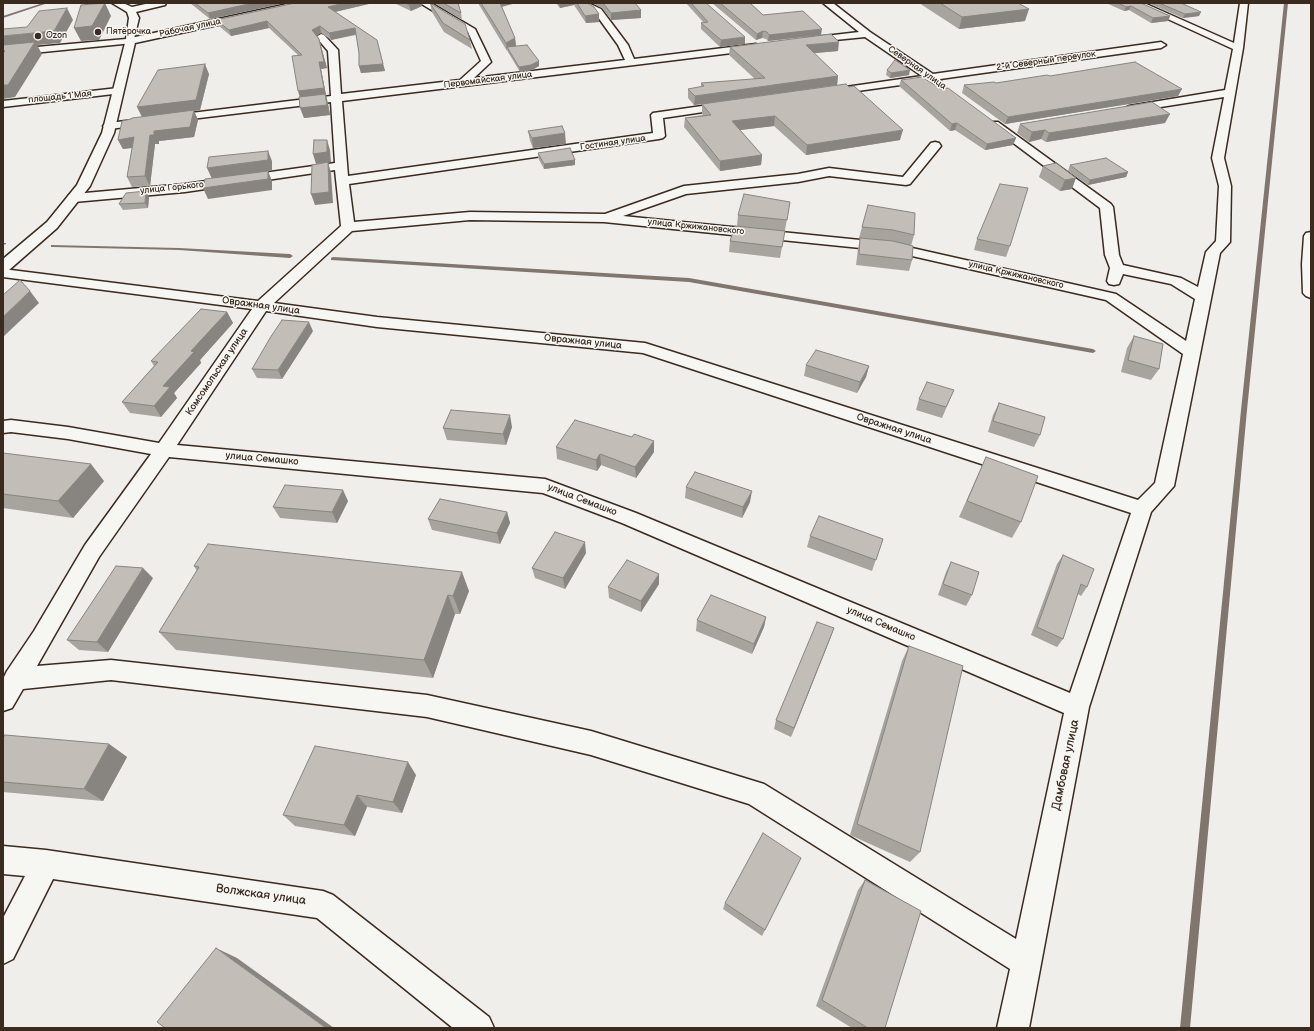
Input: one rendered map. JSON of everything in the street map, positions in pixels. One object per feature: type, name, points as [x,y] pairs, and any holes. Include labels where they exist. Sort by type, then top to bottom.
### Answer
[{"type":"street","points":[[3,267],[52,225],[74,198],[83,186],[109,126],[130,41],[134,18],[130,10],[116,3]]},
{"type":"street","points":[[130,10],[162,3]]},
{"type":"street","name":"Рабочая улица","points":[[3,53],[130,41],[305,3]]},
{"type":"street","points":[[424,3],[472,31],[486,62],[462,83]]},
{"type":"street","points":[[581,3],[598,12],[623,46],[631,62]]},
{"type":"street","points":[[1137,3],[1238,48]]},
{"type":"street","points":[[1142,509],[1164,486],[1202,297],[1213,252],[1224,242],[1225,186],[1218,158],[1238,48],[1244,3]]},
{"type":"street","name":"Северная улица","points":[[833,5],[867,34],[932,77],[944,87]]},
{"type":"street","points":[[836,23],[850,21]]},
{"type":"street","points":[[796,42],[867,34]]},
{"type":"street","points":[[321,37],[333,50],[341,166],[348,227]]},
{"type":"street","name":"Первомайская улица","points":[[109,126],[761,46],[746,38]]},
{"type":"street","name":"2-й Северный переулок","points":[[932,77],[1161,46]]},
{"type":"street","points":[[814,94],[932,77]]},
{"type":"street","name":"площадь 1 Мая","points":[[3,104],[118,91]]},
{"type":"street","points":[[1120,111],[1229,93]]},
{"type":"street","name":"Гостиная улица","points":[[343,181],[659,136],[657,116],[743,104]]},
{"type":"street","points":[[983,115],[1106,207],[1112,255],[1117,268],[1111,297],[1192,352]]},
{"type":"street","points":[[1002,130],[1018,127]]},
{"type":"street","points":[[604,218],[684,190],[798,178],[829,172],[906,181],[935,146]]},
{"type":"street","name":"улица Горького","points":[[74,198],[185,188],[341,166]]},
{"type":"street","name":"улица Кржижановского","points":[[348,227],[470,216],[604,218],[890,247],[1111,297]]},
{"type":"street","name":"Комсомольская улица","points":[[9,690],[42,638],[92,551],[164,450],[262,306],[348,227]]},
{"type":"street","points":[[1311,236],[1311,293]]},
{"type":"street","points":[[1117,268],[1176,281],[1202,297]]},
{"type":"street","name":"Овражная улица","points":[[3,273],[378,322],[645,348],[1142,509]]},
{"type":"street","name":"улица Семашко","points":[[3,427],[11,426],[68,433],[164,450],[545,486],[629,518],[1077,708]]},
{"type":"street","name":"Дамбовая улица","points":[[1013,1028],[1077,708],[1142,509]]},
{"type":"street","points":[[9,690],[111,670],[427,706],[591,743],[754,793],[1025,962]]},
{"type":"street","name":"Волжская улица","points":[[3,860],[46,864],[323,904],[478,1028]]},
{"type":"street","points":[[3,949],[46,864]]},
{"type":"building","points":[[105,3],[92,26],[74,28],[81,5]]},
{"type":"building","points":[[195,3],[253,3],[208,13]]},
{"type":"building","points":[[295,3],[344,3],[328,7],[377,40],[383,64],[359,66],[359,53],[355,28],[329,33],[320,26],[312,30],[319,39],[324,62],[319,62],[324,88],[298,91],[292,56],[302,55],[267,21],[229,30],[216,20]]},
{"type":"building","points":[[430,3],[465,24],[470,40],[443,23]]},
{"type":"building","points":[[443,3],[458,3],[461,13]]},
{"type":"building","points":[[481,3],[500,3],[515,38],[506,43]]},
{"type":"building","points":[[577,3],[587,3],[594,7],[599,14],[585,16]]},
{"type":"building","points":[[603,3],[635,3],[641,10],[611,13]]},
{"type":"building","points":[[691,3],[706,3],[745,37],[721,40],[701,23],[708,22]]},
{"type":"building","points":[[720,3],[750,3],[763,15],[803,11],[822,29],[769,35],[767,32],[763,31],[757,34]]},
{"type":"building","points":[[940,3],[1018,3],[1029,9],[962,17]]},
{"type":"building","points":[[1118,3],[1141,3],[1170,16],[1153,18],[1131,6],[1126,7]]},
{"type":"building","points":[[1159,3],[1181,3],[1201,12],[1185,14]]},
{"type":"building","points":[[67,8],[54,31],[3,36],[3,29],[27,27],[39,11]]},
{"type":"building","points":[[831,34],[839,42],[806,45],[838,76],[695,96],[688,89],[704,86],[701,83],[765,78],[730,47]]},
{"type":"building","points":[[35,42],[8,85],[3,85],[3,53],[5,51],[3,51],[3,45]]},
{"type":"building","points":[[527,45],[539,61],[531,65],[519,67],[507,47]]},
{"type":"building","points":[[895,60],[910,70],[891,73],[887,70]]},
{"type":"building","points":[[1135,62],[1182,89],[1008,117],[964,85],[996,83],[1047,75],[1050,76]]},
{"type":"building","points":[[205,64],[196,100],[137,107],[158,70]]},
{"type":"building","points":[[922,77],[941,89],[948,88],[1016,138],[987,144],[957,123],[952,124],[901,80]]},
{"type":"building","points":[[846,84],[849,87],[854,86],[903,130],[807,145],[775,116],[732,121],[762,155],[720,161],[685,118],[711,115],[702,104]]},
{"type":"building","points":[[325,94],[327,105],[300,108],[299,97]]},
{"type":"building","points":[[1152,102],[1170,114],[1049,133],[1045,130],[1032,132],[1020,124]]},
{"type":"building","points":[[194,110],[190,127],[154,131],[154,135],[150,135],[145,176],[127,177],[134,137],[118,140],[122,121],[132,118]]},
{"type":"building","points":[[562,126],[565,133],[532,138],[528,131]]},
{"type":"building","points":[[314,140],[327,140],[327,152],[313,154]]},
{"type":"building","points":[[570,148],[575,160],[544,164],[538,153]]},
{"type":"building","points":[[268,151],[268,160],[207,168],[209,157]]},
{"type":"building","points":[[1106,158],[1128,172],[1090,180],[1070,165]]},
{"type":"building","points":[[328,162],[329,192],[311,194],[312,165]]},
{"type":"building","points":[[1056,163],[1076,178],[1065,180],[1043,166]]},
{"type":"building","points":[[268,171],[268,179],[203,188],[205,179]]},
{"type":"building","points":[[1000,184],[1028,188],[1010,246],[977,239]]},
{"type":"building","points":[[146,191],[145,203],[119,204],[126,193]]},
{"type":"building","points":[[744,194],[790,202],[787,220],[738,215]]},
{"type":"building","points":[[868,205],[915,213],[914,235],[893,230],[862,227]]},
{"type":"building","points":[[735,226],[785,231],[782,247],[730,241]]},
{"type":"building","points":[[860,238],[893,241],[913,246],[912,260],[859,254]]},
{"type":"building","points":[[20,280],[30,291],[3,317],[3,295]]},
{"type":"building","points":[[201,309],[227,312],[191,351],[194,352],[163,386],[170,387],[154,406],[122,402],[158,362],[151,361]]},
{"type":"building","points":[[282,320],[309,322],[278,370],[252,369],[270,338]]},
{"type":"building","points":[[1134,336],[1163,344],[1159,369],[1128,360]]},
{"type":"building","points":[[816,350],[869,366],[860,382],[806,365]]},
{"type":"building","points":[[927,382],[954,390],[946,407],[919,399]]},
{"type":"building","points":[[999,403],[1045,417],[1040,435],[993,421]]},
{"type":"building","points":[[451,410],[510,415],[503,434],[443,428]]},
{"type":"building","points":[[575,420],[632,437],[634,434],[654,441],[635,467],[600,454],[596,460],[556,447]]},
{"type":"building","points":[[3,453],[91,464],[58,501],[3,494]]},
{"type":"building","points":[[986,457],[1038,476],[1021,522],[967,501]]},
{"type":"building","points":[[695,472],[752,491],[743,507],[686,487]]},
{"type":"building","points":[[285,485],[343,490],[332,512],[273,507]]},
{"type":"building","points":[[440,499],[507,512],[497,533],[428,519]]},
{"type":"building","points":[[819,516],[883,539],[876,560],[810,536]]},
{"type":"building","points":[[555,532],[585,542],[563,578],[532,568]]},
{"type":"building","points":[[208,544],[462,572],[453,596],[448,595],[424,660],[159,632],[199,567],[194,566]]},
{"type":"building","points":[[1063,555],[1094,569],[1087,587],[1081,584],[1063,639],[1037,627]]},
{"type":"building","points":[[627,560],[659,574],[641,601],[608,587]]},
{"type":"building","points":[[951,562],[979,572],[972,595],[943,584]]},
{"type":"building","points":[[116,566],[143,568],[97,642],[67,640]]},
{"type":"building","points":[[711,595],[766,617],[754,644],[697,620]]},
{"type":"building","points":[[817,622],[834,628],[794,728],[776,720]]},
{"type":"building","points":[[909,646],[963,666],[920,852],[857,824]]},
{"type":"building","points":[[5,735],[109,744],[84,789],[3,782],[3,738]]},
{"type":"building","points":[[315,746],[408,762],[393,802],[357,795],[344,825],[283,815]]},
{"type":"building","points":[[763,833],[801,858],[765,930],[725,903]]},
{"type":"building","points":[[865,880],[921,911],[885,1028],[868,1028],[822,1000]]},
{"type":"building","points":[[216,948],[326,1028],[165,1028],[157,1022]]},
{"type":"waterway","points":[[3,17],[46,3]]},
{"type":"waterway","points":[[1185,1028],[1244,410],[1286,3]]},
{"type":"waterway","points":[[53,246],[179,249],[290,256]]},
{"type":"waterway","points":[[333,259],[689,280],[1093,351]]},
{"type":"place","name":"Пятёрочка","points":[[98,32]]},
{"type":"place","name":"Ozon","points":[[38,36]]}]
